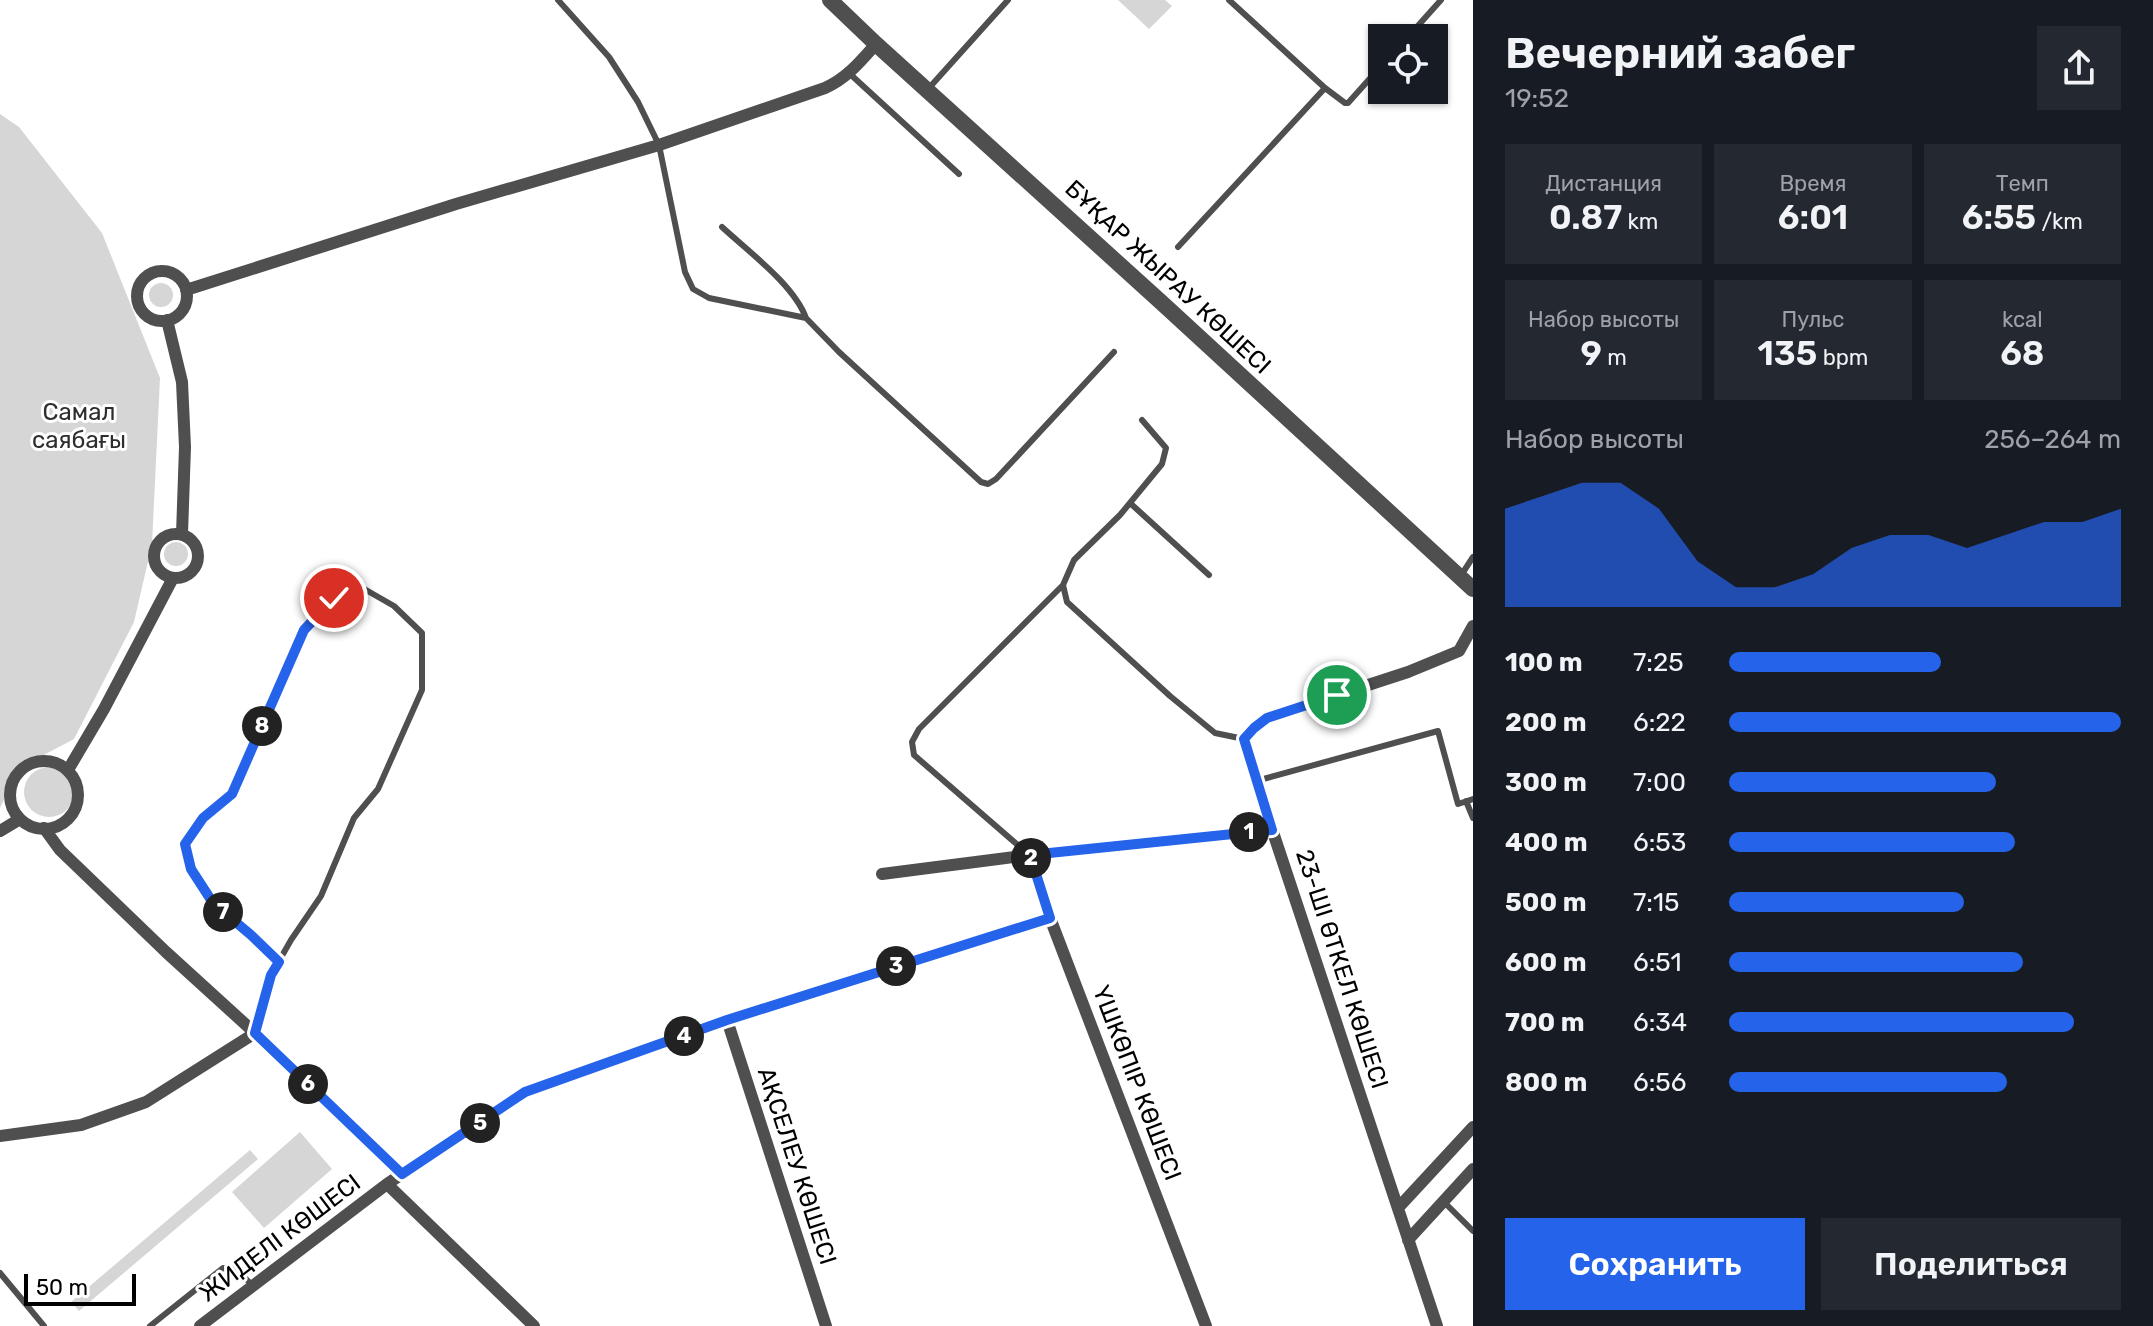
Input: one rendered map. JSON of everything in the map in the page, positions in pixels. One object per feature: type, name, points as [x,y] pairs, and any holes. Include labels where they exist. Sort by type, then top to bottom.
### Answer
[{"type":"street","name":"БҰҚАР ЖЫРАУ КӨШЕСІ","points":[[830,0],[1473,589]]},
{"type":"street","points":[[186,290],[456,204],[659,145],[825,88],[850,74],[876,44]]},
{"type":"street","points":[[160,271],[176,276],[186,290],[185,307],[180,314],[167,320],[155,320],[142,310],[138,302],[140,286],[145,278],[160,271]]},
{"type":"street","points":[[167,320],[182,382],[185,447],[182,534]]},
{"type":"street","points":[[169,534],[182,534],[192,539],[198,549],[198,560],[193,571],[184,577],[173,578],[161,574],[154,563],[153,551],[159,540],[169,534]]},
{"type":"street","points":[[68,770],[173,578]]},
{"type":"street","points":[[1244,739],[1267,718],[1408,672],[1459,651],[1473,626]]},
{"type":"street","name":"23-ШІ ӨТКЕЛ КӨШЕСІ","points":[[1244,739],[1437,1326]]},
{"type":"street","points":[[53,761],[68,770],[77,786],[77,804],[68,819],[53,828],[35,828],[20,819],[11,804],[11,786],[20,770],[35,762],[53,761]]},
{"type":"street","points":[[0,831],[20,819]]},
{"type":"street","points":[[44,828],[60,850],[402,1174]]},
{"type":"street","points":[[882,874],[1272,830]]},
{"type":"street","name":"ҮШКӨПІР КӨШЕСІ","points":[[1030,855],[1050,918],[1204,1325]]},
{"type":"street","name":"ЖИДЕЛІ КӨШЕСІ","points":[[200,1326],[387,1184],[525,1092],[727,1020],[1050,918]]},
{"type":"street","name":"АҚСЕЛЕУ КӨШЕСІ","points":[[727,1020],[826,1326]]},
{"type":"street","points":[[0,1136],[81,1125],[146,1102],[255,1033]]},
{"type":"street","points":[[1398,1208],[1473,1127]]},
{"type":"street","points":[[1408,1240],[1473,1169]]},
{"type":"street","points":[[387,1184],[534,1326]]},
{"type":"lane","points":[[558,0],[609,57],[638,102],[659,145],[685,272],[693,289],[709,298],[806,318]]},
{"type":"lane","points":[[927,90],[1008,0]]},
{"type":"lane","points":[[1229,0],[1345,103],[1368,81]]},
{"type":"lane","points":[[1420,24],[1441,0]]},
{"type":"lane","points":[[850,74],[959,174]]},
{"type":"lane","points":[[1178,247],[1325,88]]},
{"type":"lane","points":[[722,227],[792,292],[806,318],[839,352],[984,484],[996,479],[1114,352]]},
{"type":"lane","points":[[1030,855],[914,755],[912,742],[919,729],[1063,585],[1074,560],[1130,503],[1162,464],[1166,448],[1142,420]]},
{"type":"lane","points":[[1130,503],[1209,575]]},
{"type":"lane","points":[[1460,577],[1473,557]]},
{"type":"lane","points":[[1063,585],[1067,602],[1170,696],[1215,733],[1244,739]]},
{"type":"lane","points":[[255,1033],[271,975],[321,896],[354,818],[378,789],[422,690],[422,633],[394,606],[359,586],[334,598],[304,630],[232,794],[203,818],[185,844],[191,869],[213,903],[279,962]]},
{"type":"lane","points":[[1256,781],[1438,731],[1458,804],[1469,800],[1473,818]]},
{"type":"lane","points":[[1443,1201],[1473,1231]]},
{"type":"lane","points":[[150,1326],[223,1268],[236,1269],[253,1286]]},
{"type":"lane","points":[[0,1273],[44,1326]]},
{"type":"green space","points":[[1118,0],[1165,0],[1172,6],[1149,29]]},
{"type":"green space","name":"Самал саябағы","points":[[0,114],[19,127],[102,233],[160,378],[152,544],[134,622],[74,739],[19,768],[0,808]]},
{"type":"green space","points":[[161,283],[170,286],[173,295],[170,304],[161,307],[152,304],[149,295],[152,286]]},
{"type":"green space","points":[[176,542],[187,549],[188,554],[181,565],[176,566],[165,559],[164,554],[171,543]]},
{"type":"green space","points":[[49,767],[67,774],[74,792],[67,810],[49,817],[31,810],[24,792],[31,774]]},
{"type":"green space","points":[[300,1132],[332,1169],[264,1228],[232,1192]]},
{"type":"green space","points":[[250,1150],[258,1159],[79,1311],[71,1302]]},
{"type":"route","points":[[334,598],[304,630],[232,794],[203,818],[185,844],[191,869],[213,903],[279,962],[271,975],[255,1033],[402,1174],[525,1092],[727,1020],[1050,918],[1030,855],[1272,830],[1244,739],[1267,718],[1337,695]]}]
